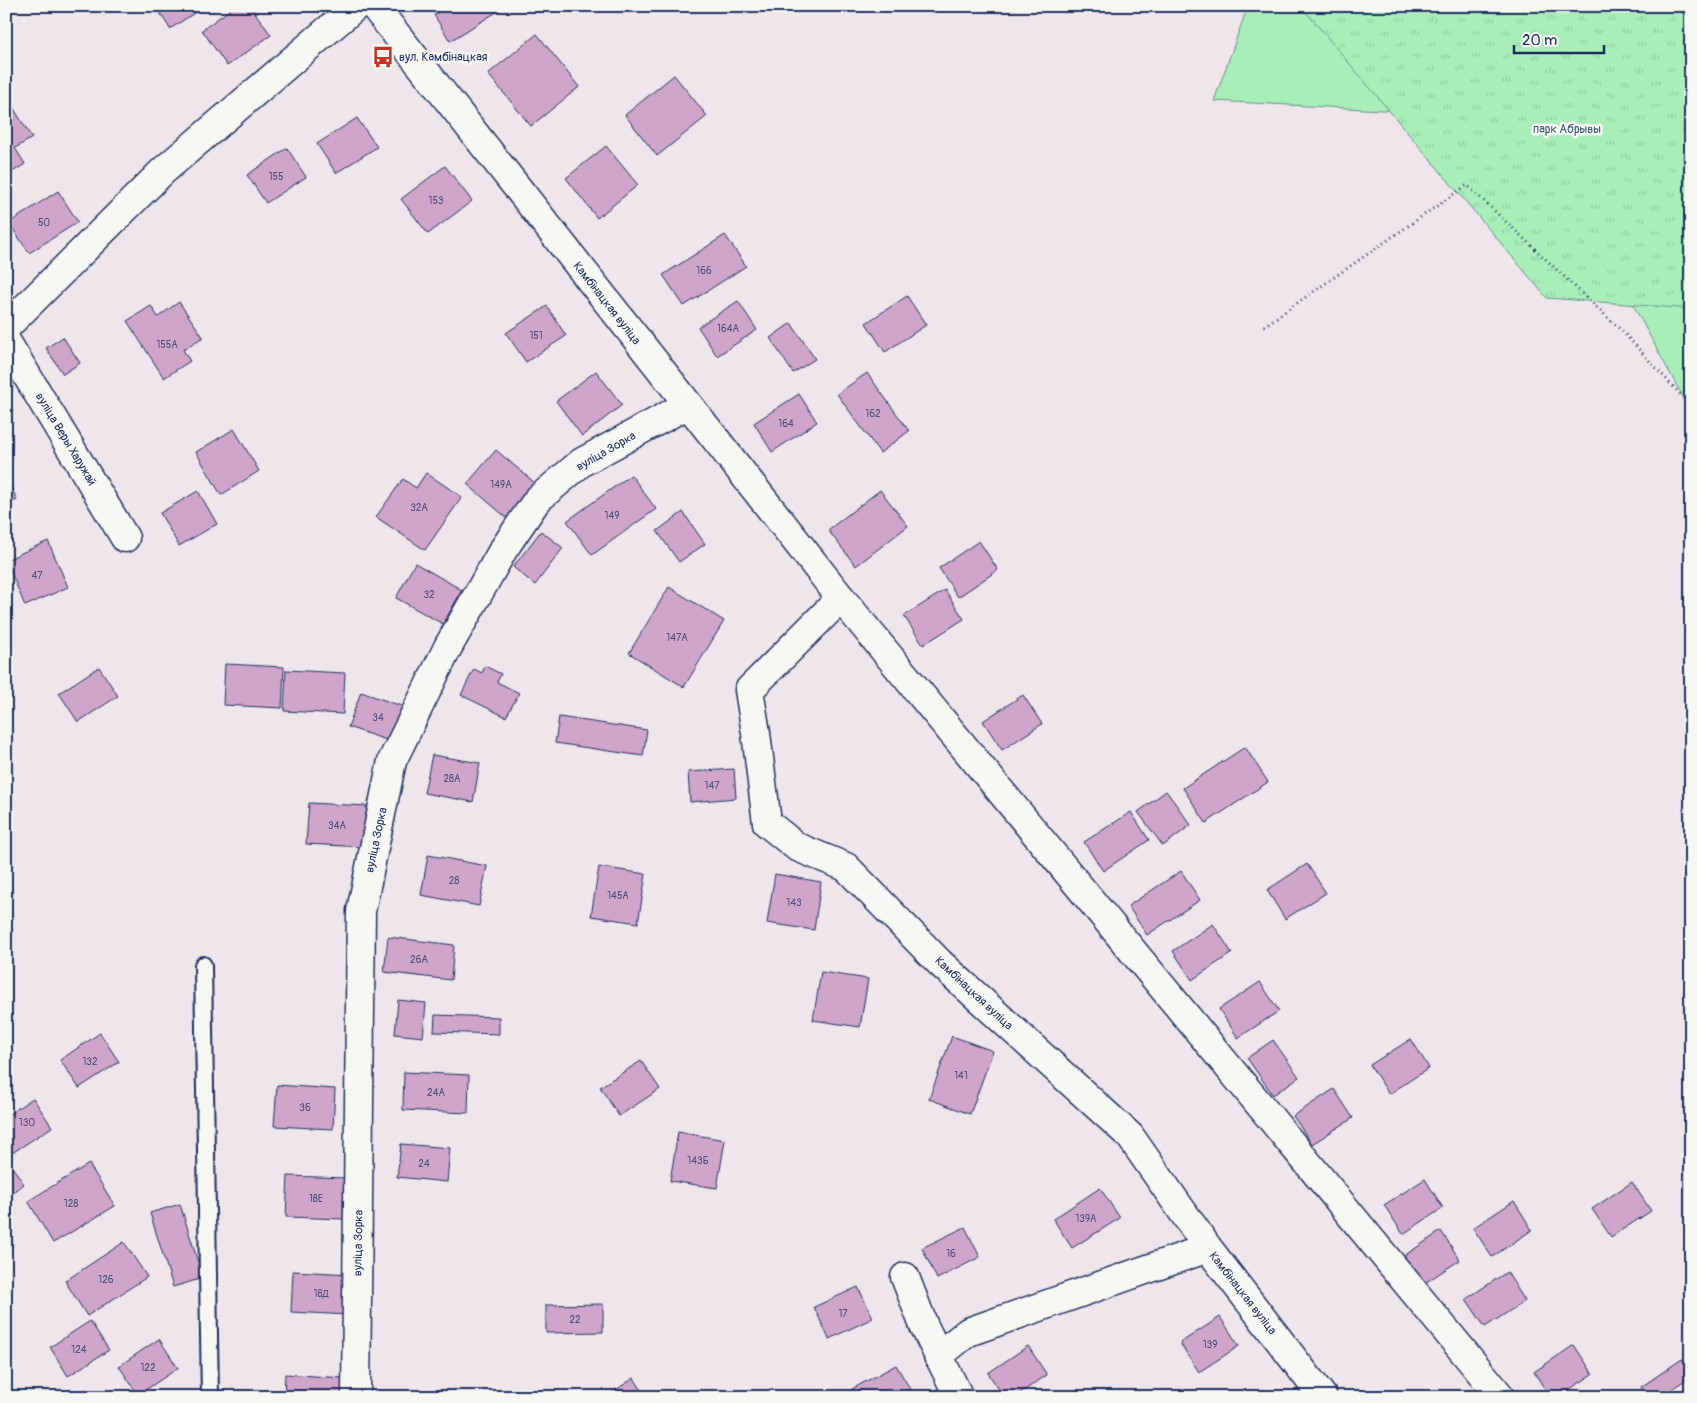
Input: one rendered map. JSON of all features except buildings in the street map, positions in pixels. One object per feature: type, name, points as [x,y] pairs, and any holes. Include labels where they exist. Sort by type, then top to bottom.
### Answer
[{"type":"street","points":[[6,327],[163,171],[356,6]]},
{"type":"street","name":"Камбінацкая вуліца","points":[[374,6],[841,598],[1501,1397]]},
{"type":"street","name":"вуліца Веры Харужай","points":[[6,341],[125,538]]},
{"type":"street","name":"вуліца Зорка","points":[[356,1397],[361,911],[392,761],[448,647],[503,550],[536,500],[582,462],[687,405]]},
{"type":"street","name":"Камбінацкая вуліца","points":[[841,598],[749,690],[767,823],[797,847],[846,867],[940,963],[1130,1136],[1208,1248],[1323,1397]]},
{"type":"street","points":[[938,1356],[968,1332],[1208,1248]]},
{"type":"street","points":[[905,1277],[938,1356],[958,1397]]},
{"type":"lane","points":[[203,966],[210,1397]]},
{"type":"path","points":[[1264,326],[1467,186],[1623,332],[1691,406]]},
{"type":"green space","name":"парк Абрывы","points":[[1248,6],[1691,6],[1691,412],[1532,118],[1214,101]]},
{"type":"green space","name":"парк Абрывы","points":[[1301,6],[1691,6],[1691,309],[1547,298]]},
{"type":"place","name":"вул. Камбінацкая","points":[[383,57]]}]
